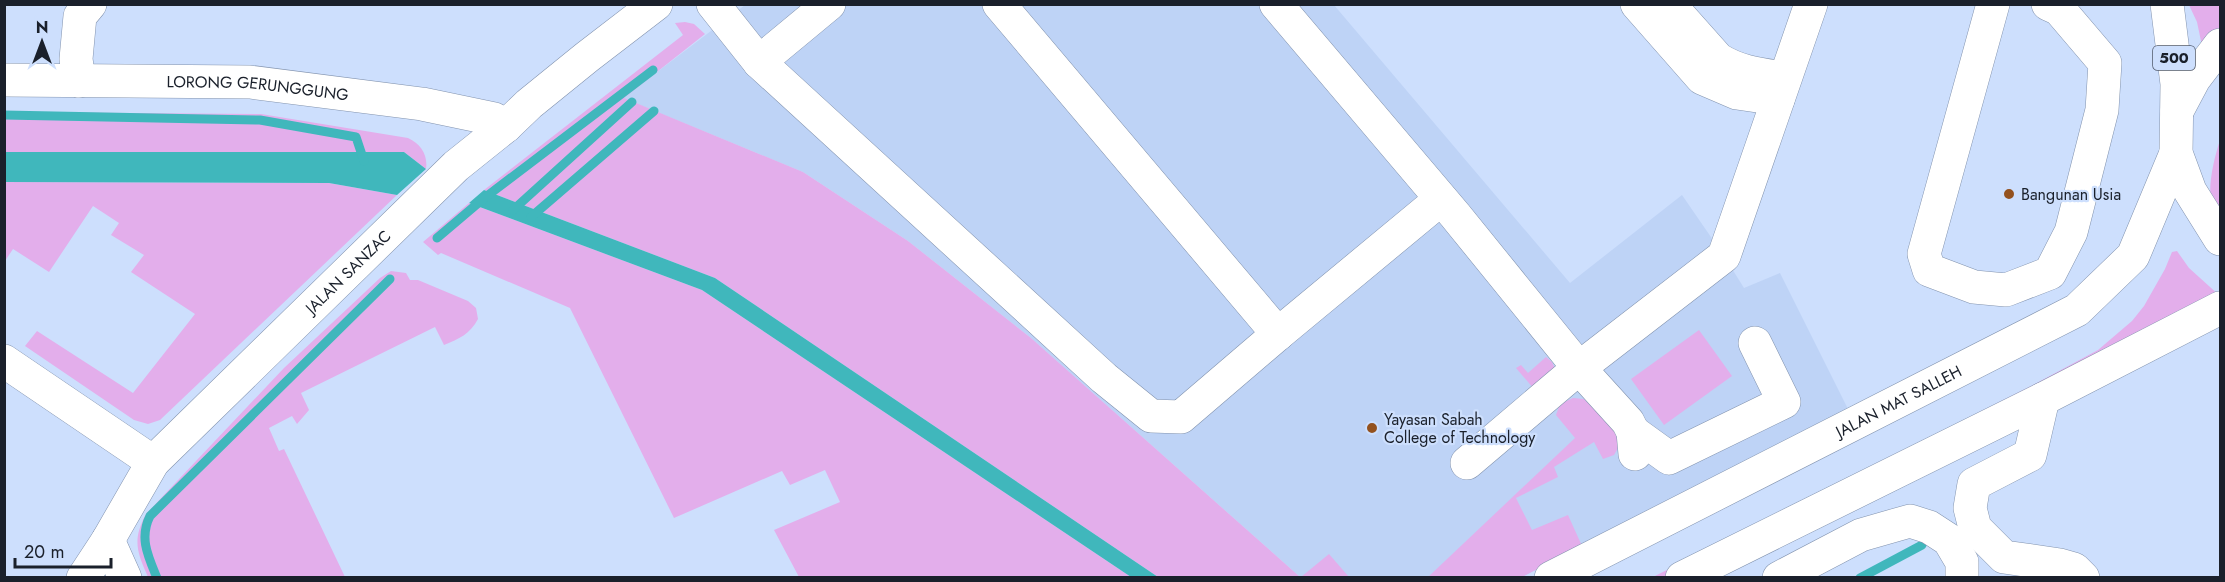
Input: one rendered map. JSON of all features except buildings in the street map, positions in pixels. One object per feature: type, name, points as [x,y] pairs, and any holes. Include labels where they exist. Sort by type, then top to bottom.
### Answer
[{"type":"street","points":[[79,81],[76,59],[80,16],[90,4]]},
{"type":"street","name":"JALAN SANZAC","points":[[83,578],[153,462],[456,166],[579,63],[656,4]]},
{"type":"street","points":[[713,4],[759,62],[1104,378],[1151,416],[1181,417],[1441,199]]},
{"type":"street","points":[[759,62],[829,4]]},
{"type":"street","points":[[999,4],[1278,334]]},
{"type":"street","points":[[1276,4],[1441,199],[1579,368],[1617,409],[1634,443],[1669,458],[1784,402],[1755,343]]},
{"type":"street","points":[[1637,4],[1702,78],[1737,93],[1782,89]]},
{"type":"street","points":[[1669,4],[1718,59],[1782,89]]},
{"type":"street","points":[[1467,463],[1579,368],[1724,256],[1811,4]]},
{"type":"street","points":[[1993,4],[1924,254],[1929,270],[1974,287],[2006,290],[2050,273],[2071,232],[2102,110],[2105,63],[2059,9],[2048,4]]},
{"type":"street","name":"500","points":[[2167,4],[2177,84],[2176,153],[2190,191],[2220,239]]},
{"type":"street","name":"500","points":[[2177,113],[2194,79],[2220,45]]},
{"type":"street","name":"LORONG GERUNGGUNG","points":[[4,80],[250,82],[422,104],[494,118],[506,126]]},
{"type":"street","name":"JALAN MAT SALLEH","points":[[1551,578],[2077,310],[2133,256],[2176,153]]},
{"type":"street","points":[[1682,578],[2218,310]]},
{"type":"street","points":[[4,361],[153,462]]},
{"type":"street","points":[[2043,399],[2030,455],[1974,484],[1970,508],[1975,528],[2004,557],[2074,569],[2083,578]]},
{"type":"street","points":[[1779,578],[1861,535],[1910,521],[1929,527],[1949,540],[1962,562],[1962,578]]},
{"type":"street","points":[[108,540],[125,578]]},
{"type":"street","points":[[2016,578],[2046,563]]},
{"type":"shaded area","points":[[745,5],[1334,5],[1570,283],[1682,195],[1744,288],[1780,273],[1848,409],[1522,577],[1300,577],[1031,338],[908,241],[803,172],[623,98]]},
{"type":"shaded area","points":[[2189,5],[2220,5],[2220,45],[2206,65],[2197,22]]},
{"type":"shaded area","points":[[675,23],[694,24],[705,34],[624,98],[803,172],[908,241],[1031,338],[1300,577],[1158,577],[715,278],[484,190],[683,35]]},
{"type":"shaded area","points":[[5,112],[261,114],[408,138],[423,150],[426,169],[404,152],[5,152]]},
{"type":"shaded area","points":[[2220,140],[2220,225],[2211,203],[2210,187]]},
{"type":"shaded area","points":[[5,152],[404,152],[426,169],[397,195],[329,183],[5,182]]},
{"type":"shaded area","points":[[5,182],[329,183],[397,195],[160,420],[148,424],[134,420],[25,346],[37,331],[133,393],[195,314],[131,272],[144,255],[111,235],[119,223],[93,206],[49,272],[13,249],[5,261]]},
{"type":"shaded area","points":[[484,190],[715,278],[1158,577],[1131,577],[702,290],[469,203]]},
{"type":"shaded area","points":[[469,203],[702,290],[1131,577],[799,577],[774,530],[840,502],[825,470],[790,485],[782,471],[674,518],[570,308],[441,253],[438,255],[423,242]]},
{"type":"shaded area","points":[[2177,251],[2189,268],[2220,296],[1682,577],[1651,578],[2098,350],[2132,321],[2144,306],[2172,252]]},
{"type":"shaded area","points":[[391,271],[406,273],[410,280],[418,280],[468,301],[476,308],[478,319],[468,332],[449,343],[444,345],[435,327],[301,393],[309,410],[297,424],[292,416],[269,428],[279,451],[284,449],[345,577],[148,577],[138,546],[139,531],[146,514],[284,368],[380,278]]},
{"type":"shaded area","points":[[1699,330],[1732,376],[1664,425],[1631,379]]},
{"type":"shaded area","points":[[1546,357],[1552,362],[1556,371],[1534,389],[1516,368],[1521,365],[1528,373]]},
{"type":"shaded area","points":[[1573,398],[1584,399],[1616,431],[1618,448],[1614,455],[1603,459],[1594,442],[1554,467],[1558,477],[1516,498],[1532,530],[1568,515],[1582,546],[1522,577],[1427,578],[1575,438],[1556,415],[1560,404]]},
{"type":"shaded area","points":[[1329,554],[1349,577],[1301,577]]},
{"type":"waterway","points":[[437,238],[483,199],[653,70]]},
{"type":"waterway","points":[[513,210],[632,102]]},
{"type":"waterway","points":[[531,217],[654,111]]},
{"type":"waterway","points":[[4,115],[260,120],[356,137],[364,161]]},
{"type":"waterway","points":[[157,578],[148,555],[145,539],[150,516],[390,279]]},
{"type":"waterway","points":[[1860,578],[1922,545]]},
{"type":"place","name":"Bangunan Usia","points":[[2009,194]]},
{"type":"place","name":"Yayasan Sabah College of Technology","points":[[1372,428]]}]
